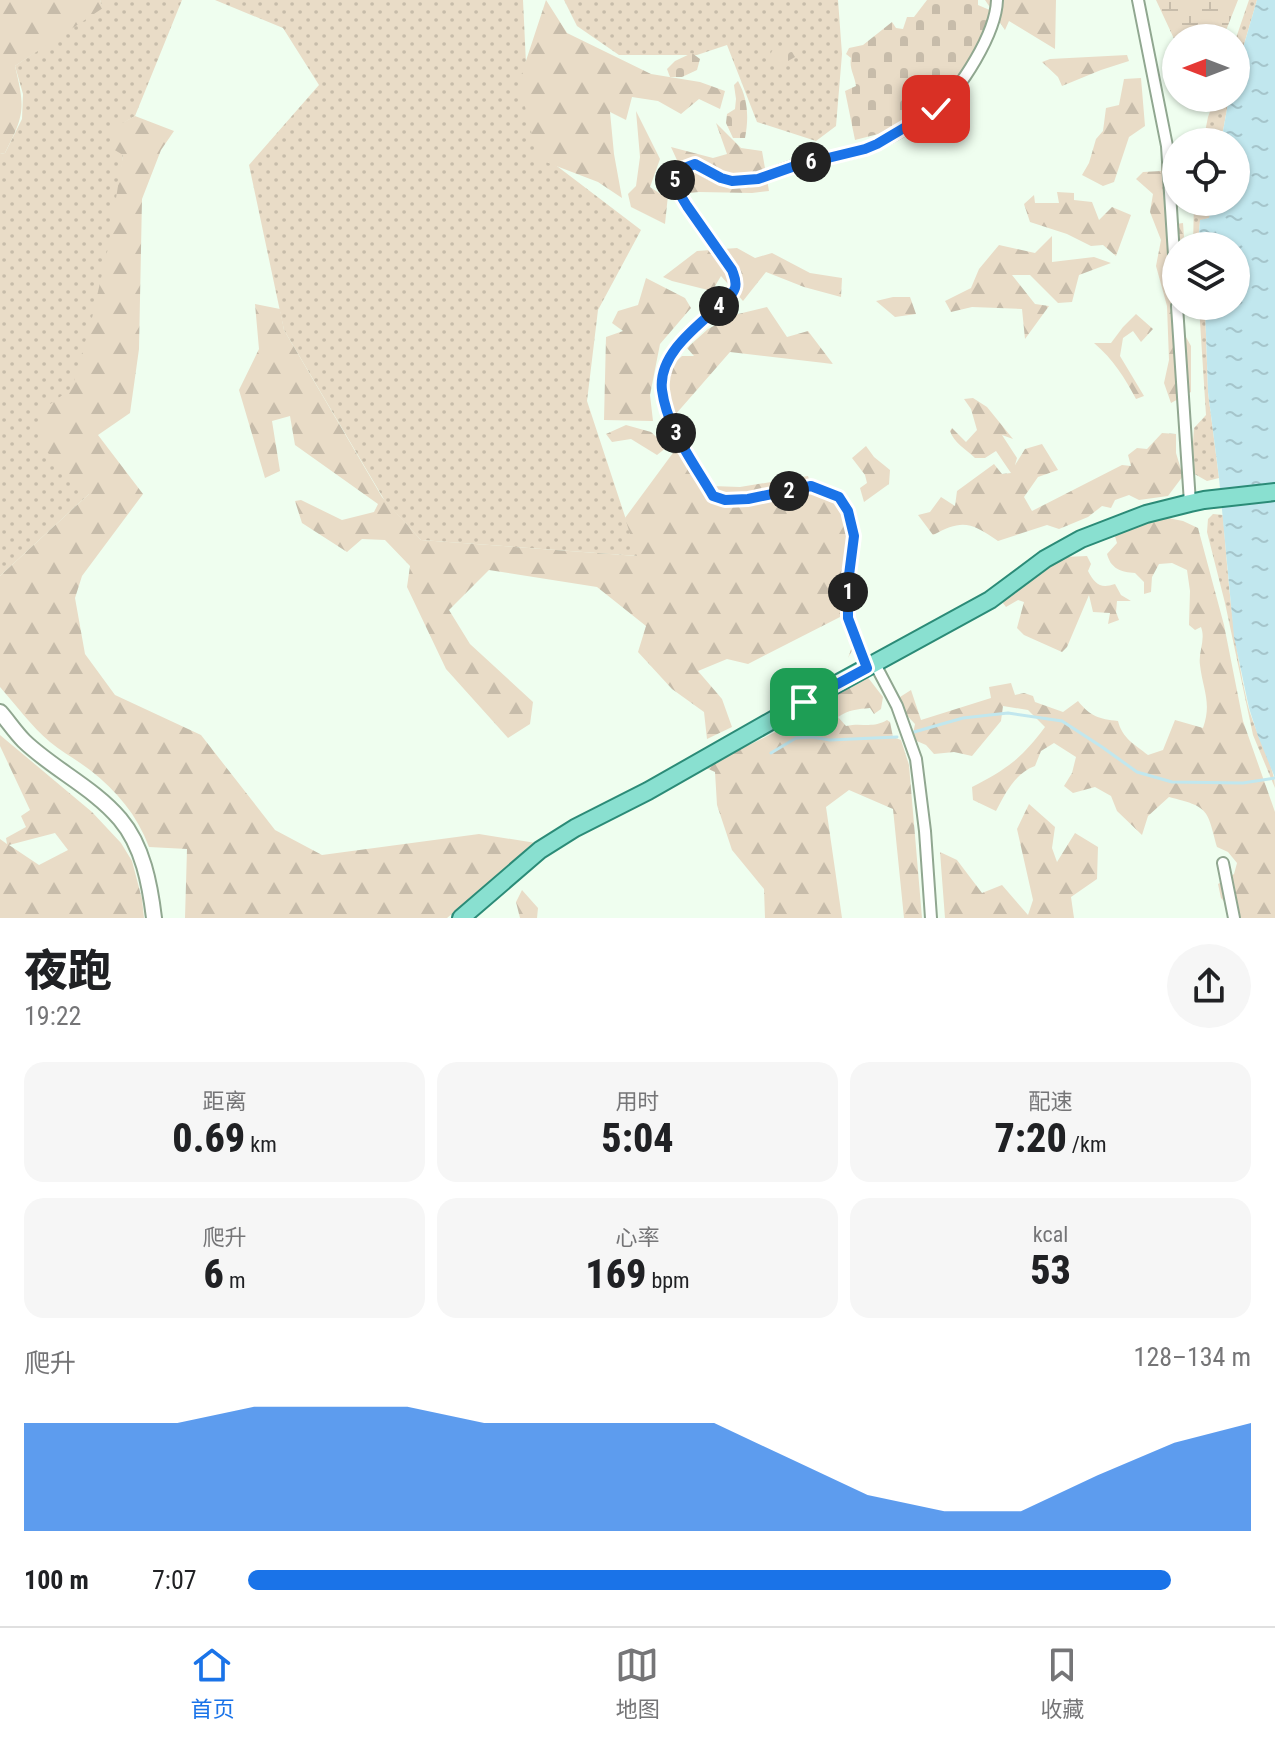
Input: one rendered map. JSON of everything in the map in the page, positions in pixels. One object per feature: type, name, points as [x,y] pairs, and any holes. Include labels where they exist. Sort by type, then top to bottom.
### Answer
[{"type":"main road","points":[[461,918],[540,850],[575,828],[648,791],[990,600],[1045,559],[1081,539],[1146,514],[1197,502],[1275,492]]},
{"type":"street","points":[[931,918],[916,759],[897,706],[871,666],[848,618],[848,583],[854,536],[848,511],[839,497],[811,486],[748,499],[725,500],[713,496],[671,424],[662,391],[665,367],[683,339],[729,298],[736,281],[732,270],[676,188],[675,179],[679,170],[695,164],[732,181],[758,179],[877,144],[936,109],[950,94],[975,61],[991,29],[997,0]]},
{"type":"street","points":[[1138,0],[1167,146],[1173,232]]},
{"type":"street","points":[[1178,320],[1197,502]]},
{"type":"street","points":[[0,712],[24,741],[120,819],[132,837],[151,888],[154,918]]},
{"type":"street","points":[[1223,863],[1234,918]]},
{"type":"green space","points":[[0,0],[100,0],[103,8],[15,66],[22,102],[20,119],[5,153],[0,154]]},
{"type":"green space","points":[[100,0],[182,0],[135,116],[120,125],[123,155],[89,494],[0,576],[0,154],[5,153],[22,119],[23,94],[15,66],[102,6]]},
{"type":"green space","points":[[215,0],[523,0],[526,64],[549,160],[641,230],[598,310],[587,401],[638,556],[421,540],[385,501],[284,330],[249,165],[319,85],[283,28]]},
{"type":"green space","points":[[546,0],[567,33],[651,74],[700,82],[725,91],[720,109],[699,99],[681,114],[658,101],[632,97],[626,120],[610,112],[622,198],[598,182],[538,159],[519,82]]},
{"type":"green space","points":[[564,0],[838,0],[842,54],[836,126],[816,141],[757,122],[727,45],[697,55],[619,55],[577,26]]},
{"type":"green space","points":[[927,0],[978,0],[978,5],[992,11],[981,41],[960,74],[935,80],[928,78],[912,85],[921,98],[906,107],[907,123],[855,140],[845,91],[856,86],[851,58],[846,54],[849,48],[863,45],[892,22],[896,28],[903,29],[907,17],[914,17]]},
{"type":"green space","points":[[985,0],[1056,0],[1055,49],[1009,21],[1005,30]]},
{"type":"green space","points":[[1156,0],[1238,0],[1229,24],[1167,24]]},
{"type":"green space","points":[[1249,0],[1257,0],[1250,24],[1241,24]]},
{"type":"green space","points":[[785,46],[795,57],[781,65],[770,55],[774,47]]},
{"type":"green space","points":[[692,53],[700,59],[697,70],[682,77],[670,77],[667,69],[675,61]]},
{"type":"green space","points":[[1127,55],[1129,61],[1062,86],[1058,77],[1042,62],[1050,59]]},
{"type":"green space","points":[[1141,78],[1145,126],[1129,137],[1114,182],[1103,186],[1082,175],[1096,139],[1103,131],[1106,108],[1119,105],[1124,79]]},
{"type":"green space","points":[[738,81],[747,109],[745,138],[733,138],[726,123],[727,114],[735,109],[734,85]]},
{"type":"green space","points":[[636,111],[660,159],[650,187],[662,195],[686,180],[671,147],[713,158],[727,154],[716,123],[741,148],[762,151],[769,191],[668,195],[665,224],[631,207],[628,194],[636,186],[640,157]]},
{"type":"green space","points":[[1210,112],[1226,112],[1224,128],[1206,128]]},
{"type":"green space","points":[[135,116],[174,131],[161,150],[142,199],[139,349],[130,413],[98,435],[143,494],[82,576],[75,598],[85,654],[115,695],[201,735],[275,830],[322,855],[479,834],[536,843],[447,918],[185,918],[187,849],[149,847],[139,824],[109,786],[43,736],[0,687],[0,576],[89,494],[41,446],[38,413],[72,388],[108,248],[123,155],[108,146],[115,127]]},
{"type":"green space","points":[[1161,171],[1162,216],[1167,216],[1169,225],[1183,223],[1184,232],[1162,232],[1162,288],[1156,266],[1161,240],[1150,212],[1153,194],[1136,179],[1143,172]]},
{"type":"green space","points":[[1057,192],[1074,193],[1074,200],[1092,202],[1099,220],[1112,207],[1131,215],[1116,256],[1103,245],[1091,246],[1030,222],[1024,204],[1034,195],[1035,203],[1059,203]]},
{"type":"green space","points":[[1194,216],[1211,216],[1200,221],[1199,232],[1193,232]]},
{"type":"green space","points":[[1052,236],[1052,262],[1094,257],[1111,263],[1079,275],[1072,302],[1058,303],[1030,275],[1012,275],[1035,304],[1049,306],[1025,339],[1022,309],[972,307],[951,312],[945,301],[971,288],[979,269],[999,245],[1035,253]]},
{"type":"green space","points":[[737,248],[755,258],[772,253],[810,273],[842,278],[841,297],[766,272],[743,301],[721,276],[712,291],[663,277],[697,251]]},
{"type":"green space","points":[[646,278],[685,298],[691,308],[660,344],[650,395],[653,421],[604,420],[606,337],[623,331],[612,323],[618,311],[638,305]]},
{"type":"green space","points":[[910,297],[916,314],[895,317],[876,301]]},
{"type":"green space","points":[[255,304],[280,309],[284,330],[382,497],[421,540],[637,556],[625,518],[681,442],[712,486],[740,487],[808,476],[811,486],[842,501],[853,533],[847,619],[856,643],[848,658],[853,644],[842,616],[748,664],[727,659],[698,671],[722,699],[732,727],[707,739],[704,712],[672,689],[638,652],[646,626],[597,587],[489,570],[449,610],[470,644],[533,702],[530,724],[508,738],[446,669],[407,587],[410,566],[385,540],[362,539],[347,552],[302,523],[295,501],[301,500],[342,520],[374,512],[378,504],[295,445],[290,416],[272,421],[280,471],[265,478],[239,390],[259,349]]},
{"type":"green space","points":[[767,307],[787,337],[808,331],[833,364],[730,352],[675,415],[656,380],[682,356],[694,356],[687,348],[708,329],[734,315]]},
{"type":"green space","points":[[1136,314],[1153,329],[1141,342],[1133,331],[1123,338],[1120,356],[1144,396],[1136,399],[1118,369],[1094,343],[1111,343]]},
{"type":"green space","points":[[1168,320],[1180,320],[1191,346],[1191,392],[1171,403],[1164,383],[1169,360]]},
{"type":"green space","points":[[1200,320],[1205,320],[1208,392],[1219,478],[1207,481],[1191,472],[1194,428],[1206,415]]},
{"type":"green space","points":[[973,398],[987,407],[1013,439],[1002,435],[1017,458],[1015,465],[1025,449],[1042,444],[1058,470],[1038,477],[1024,497],[1032,511],[1122,465],[1131,466],[1128,455],[1137,448],[1147,449],[1162,433],[1176,434],[1176,453],[1183,476],[1168,496],[1139,500],[1129,495],[1115,500],[1111,508],[1102,506],[1088,517],[1059,529],[1047,525],[998,541],[966,525],[933,535],[918,515],[930,512],[941,497],[955,506],[957,491],[994,464],[1002,474],[1011,473],[996,451],[985,458],[975,458],[952,435],[952,428],[966,442],[977,430],[971,409],[964,399]]},
{"type":"green space","points":[[626,425],[651,432],[667,447],[657,455],[631,439],[612,442],[606,434]]},
{"type":"green space","points":[[866,446],[890,470],[889,484],[864,502],[860,488],[867,483],[865,475],[852,458]]},
{"type":"green space","points":[[1213,514],[1223,515],[1238,659],[1251,716],[1272,769],[1275,788],[1253,735],[1207,532],[1208,519]]},
{"type":"green space","points":[[1158,516],[1198,528],[1224,625],[1243,721],[1275,812],[1275,918],[1239,918],[1221,898],[1218,884],[1234,874],[1237,863],[1228,852],[1217,847],[1208,817],[1199,807],[1169,797],[1148,816],[1142,835],[1117,811],[1111,796],[1095,787],[1073,793],[1064,786],[1072,773],[1076,757],[1054,743],[1041,751],[1035,766],[1016,779],[996,811],[973,800],[972,787],[1013,762],[1045,727],[1028,710],[1003,706],[1001,721],[972,756],[954,752],[934,754],[926,745],[912,739],[915,724],[901,709],[900,697],[911,690],[921,720],[991,698],[989,687],[1011,683],[1015,695],[1024,693],[1033,696],[1035,702],[1063,712],[1078,701],[1095,716],[1118,721],[1126,737],[1148,755],[1163,750],[1175,720],[1203,728],[1207,704],[1200,660],[1202,632],[1201,627],[1195,630],[1189,625],[1187,570],[1172,563],[1159,564],[1152,577],[1151,592],[1144,594],[1144,582],[1135,573],[1121,571],[1114,566],[1107,554],[1117,543],[1113,530]]},
{"type":"green space","points":[[1087,556],[1091,564],[1088,571],[1096,582],[1102,586],[1115,584],[1121,595],[1131,601],[1117,601],[1119,620],[1108,624],[1110,613],[1093,612],[1089,595],[1062,652],[1024,635],[1017,628],[1024,602],[1018,600],[1006,607],[999,598],[1064,557]]},
{"type":"green space","points":[[866,675],[883,697],[881,709],[874,714],[870,708],[857,709],[838,717],[846,726],[877,724],[887,720],[893,737],[901,740],[909,765],[922,918],[904,918],[893,809],[849,790],[826,807],[842,918],[765,918],[764,889],[732,850],[717,805],[715,772],[704,767],[791,723],[806,726],[817,733],[824,729],[820,718],[821,701]]},
{"type":"green space","points":[[0,735],[92,812],[121,843],[132,861],[144,918],[0,918],[0,839],[7,844],[6,838],[26,827],[21,816],[30,810],[0,746]],"holes":[[[55,833],[68,850],[39,865],[9,845]]]},
{"type":"green space","points":[[1029,804],[1055,827],[1052,848],[1057,862],[1075,833],[1098,847],[1097,879],[1071,897],[1074,918],[945,918],[940,852],[957,860],[982,893],[1002,885],[1028,915],[1033,900],[1017,829]]},
{"type":"green space","points":[[522,890],[538,908],[537,918],[520,918],[516,902]]},
{"type":"water","points":[[1257,0],[1275,0],[1275,778],[1249,708],[1234,637],[1208,392],[1205,320],[1250,320],[1250,232],[1199,232],[1200,220],[1210,216],[1250,216],[1250,128],[1224,128],[1226,112],[1250,112],[1250,24]]},
{"type":"waterway","points":[[914,732],[963,718],[1008,713],[1062,721],[1137,772],[1172,782],[1243,783],[1275,778]]},
{"type":"waterway","points":[[771,753],[796,738],[897,737]]},
{"type":"route","points":[[804,702],[867,668],[848,618],[848,583],[854,536],[848,511],[839,497],[811,486],[748,499],[725,500],[713,496],[671,424],[662,391],[665,367],[683,339],[729,298],[736,281],[732,270],[676,188],[675,179],[679,170],[695,164],[732,181],[758,179],[795,166],[865,149],[936,109]]}]
